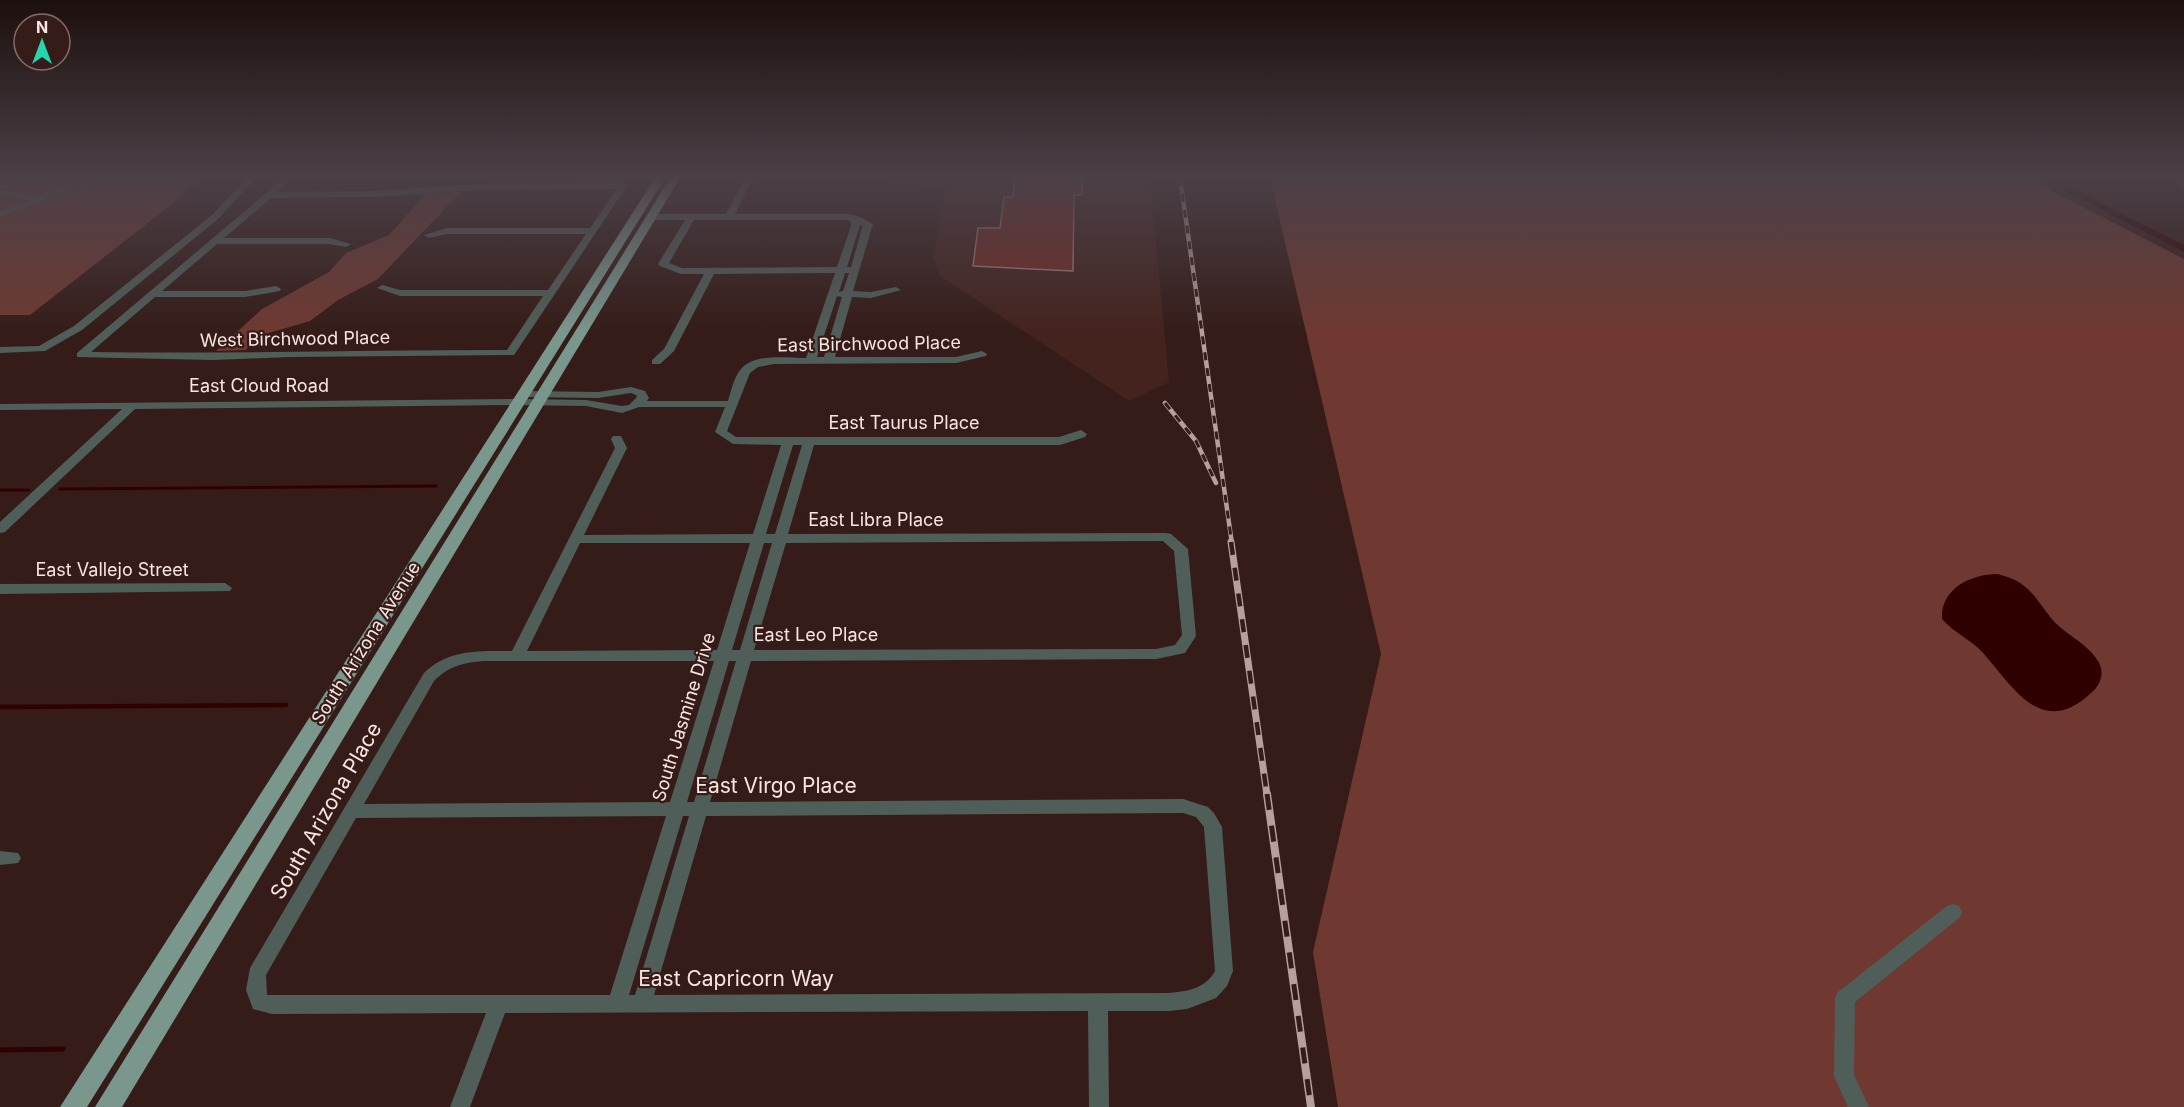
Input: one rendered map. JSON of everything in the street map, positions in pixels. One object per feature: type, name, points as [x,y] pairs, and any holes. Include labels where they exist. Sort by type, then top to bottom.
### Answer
[{"type":"main road","name":"South Arizona Avenue","points":[[108,1107],[630,230]]},
{"type":"main road","name":"South Arizona Avenue","points":[[73,1107],[531,398],[644,230]]},
{"type":"street","points":[[0,350],[41,349],[78,328],[199,230]]},
{"type":"street","points":[[152,294],[228,230]]},
{"type":"street","points":[[683,230],[663,264],[674,270],[854,270]]},
{"type":"street","points":[[810,361],[855,230]]},
{"type":"street","points":[[828,361],[866,230]]},
{"type":"street","points":[[429,235],[447,231],[592,231]]},
{"type":"street","points":[[382,288],[400,293],[549,293],[592,231]]},
{"type":"street","points":[[214,241],[330,241],[346,244]]},
{"type":"street","points":[[656,362],[669,351],[710,271]]},
{"type":"street","points":[[152,294],[246,294],[276,289]]},
{"type":"street","points":[[833,295],[871,295],[896,290]]},
{"type":"street","name":"West Birchwood Place","points":[[152,294],[81,354],[213,357],[290,354],[510,353],[549,293]]},
{"type":"street","name":"East Birchwood Place","points":[[734,399],[745,371],[754,364],[810,361],[956,360],[982,354]]},
{"type":"street","points":[[531,398],[598,395],[632,390],[640,400]]},
{"type":"street","points":[[531,398],[604,405],[617,410],[640,400],[734,399]]},
{"type":"street","name":"East Cloud Road","points":[[0,407],[531,398]]},
{"type":"street","name":"East Taurus Place","points":[[734,399],[721,432],[733,440],[1060,441],[1070,440],[1081,434]]},
{"type":"street","points":[[0,529],[133,405]]},
{"type":"street","points":[[517,656],[621,448],[617,439]]},
{"type":"street","name":"South Jasmine Drive","points":[[617,1004],[788,441]]},
{"type":"street","points":[[642,1004],[809,441]]},
{"type":"street","name":"East Libra Place","points":[[576,539],[1166,537],[1181,549],[1189,636],[1184,645]]},
{"type":"street","name":"East Vallejo Street","points":[[0,589],[225,588]]},
{"type":"street","name":"East Leo Place","points":[[447,662],[461,657],[517,656],[1156,654],[1170,653],[1184,645]]},
{"type":"street","name":"South Arizona Place","points":[[256,990],[257,974],[429,677],[447,662]]},
{"type":"street","name":"East Virgo Place","points":[[352,811],[1183,806],[1199,810],[1209,817],[1213,827],[1224,971],[1220,984]]},
{"type":"street","points":[[1859,1107],[1844,1076],[1845,998],[1953,912]]},
{"type":"street","name":"East Capricorn Way","points":[[256,990],[260,1003],[272,1005],[1098,1002],[1194,999],[1213,991],[1220,984]]},
{"type":"street","points":[[1098,1002],[1099,1107]]},
{"type":"street","points":[[460,1107],[499,1004]]},
{"type":"shaded area","points":[[0,230],[139,230],[30,315],[0,315]]},
{"type":"shaded area","points":[[394,230],[425,230],[378,279],[338,300],[310,321],[255,337],[246,350],[216,351],[262,309],[329,272],[346,253],[389,235]]},
{"type":"shaded area","points":[[938,230],[1155,230],[1169,382],[1129,401],[940,276],[933,258]]},
{"type":"shaded area","points":[[1282,230],[2127,230],[2184,259],[2184,1107],[1338,1107],[1313,952],[1381,654]]},
{"type":"shaded area","points":[[1997,574],[2016,581],[2029,590],[2056,624],[2093,654],[2098,661],[2101,670],[2099,682],[2091,693],[2074,706],[2058,711],[2044,710],[2030,704],[2006,681],[1979,649],[1942,619],[1946,599],[1959,585],[1977,577]]},
{"type":"building","points":[[978,230],[1074,230],[1073,271],[973,266]]},
{"type":"waterway","points":[[2146,230],[2184,249]]},
{"type":"waterway","points":[[60,489],[436,486]]},
{"type":"waterway","points":[[0,490],[29,490]]},
{"type":"waterway","points":[[0,707],[286,705]]},
{"type":"waterway","points":[[0,1050],[63,1049]]},
{"type":"railway","points":[[1187,230],[1232,544]]},
{"type":"railway","points":[[1165,403],[1196,441],[1216,483]]},
{"type":"railway","points":[[1231,542],[1267,795]]},
{"type":"railway","points":[[1267,794],[1311,1107]]}]
